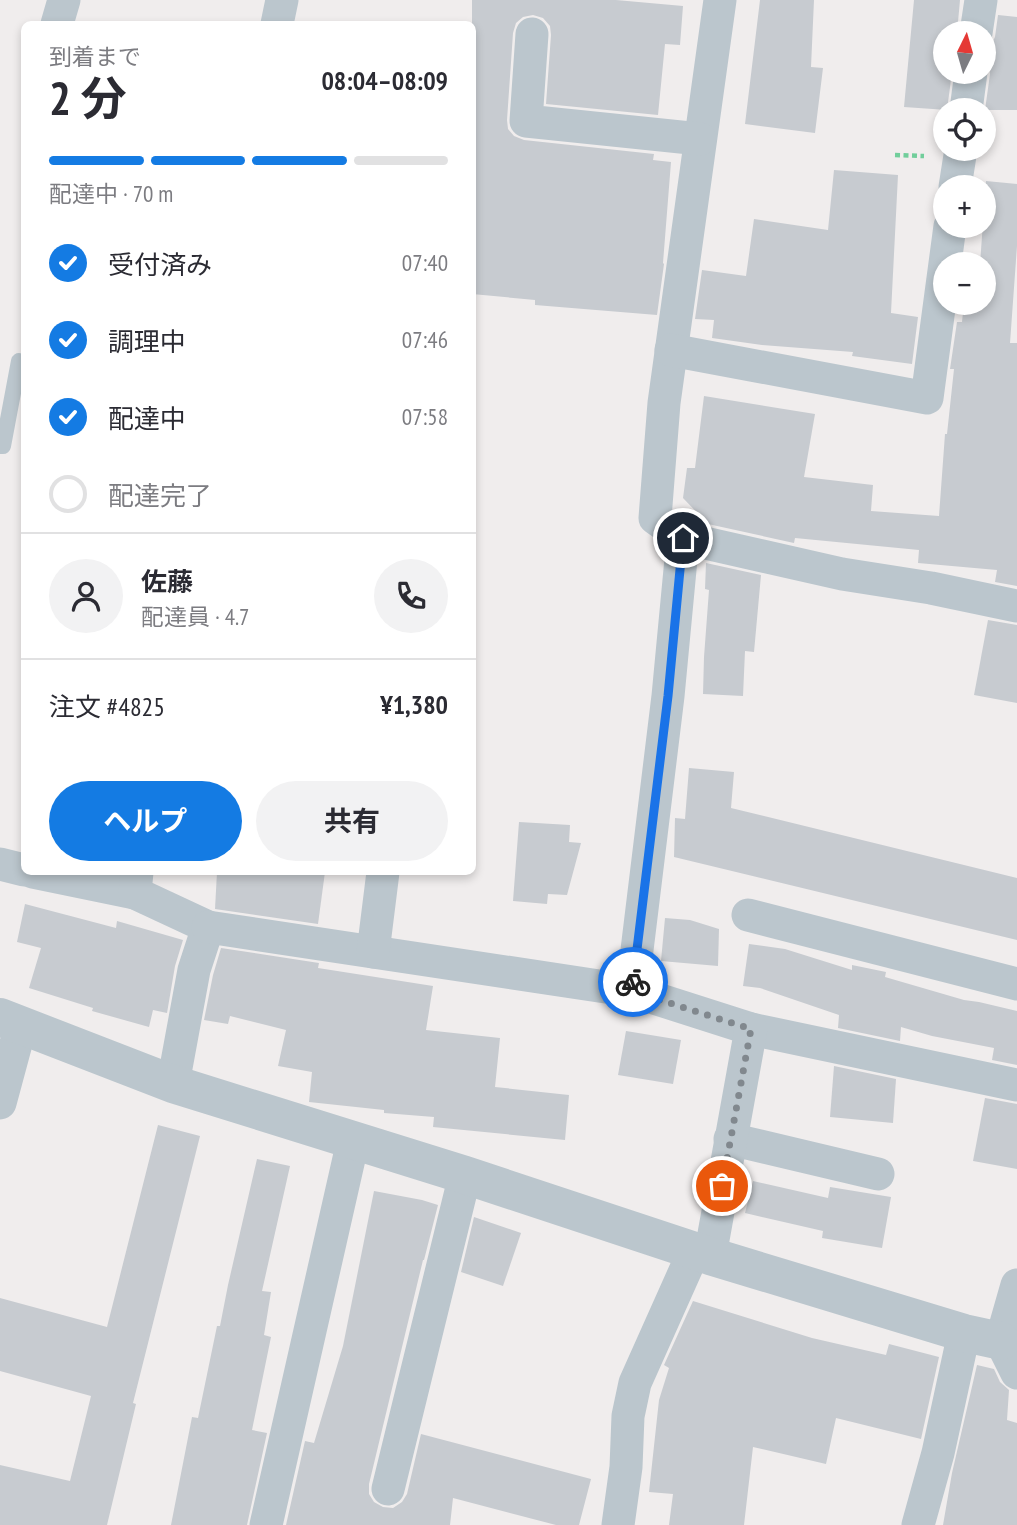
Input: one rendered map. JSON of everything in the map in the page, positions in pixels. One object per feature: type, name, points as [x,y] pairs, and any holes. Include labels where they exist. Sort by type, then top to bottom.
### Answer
[{"type":"street","points":[[58,21],[64,0]]},
{"type":"street","points":[[277,21],[282,0]]},
{"type":"street","points":[[720,0],[664,403],[655,517],[683,538],[842,574],[931,588],[1017,606]]},
{"type":"street","points":[[978,21],[981,0]]},
{"type":"street","points":[[532,34],[526,121],[700,139]]},
{"type":"street","points":[[671,350],[927,398],[948,238]]},
{"type":"street","points":[[632,991],[668,696],[683,538]]},
{"type":"street","points":[[0,864],[21,869]]},
{"type":"street","points":[[64,875],[136,882],[208,927],[632,991],[751,1029],[1017,1085]]},
{"type":"street","points":[[373,951],[383,875]]},
{"type":"street","points":[[748,915],[1017,984]]},
{"type":"street","points":[[173,1084],[194,970],[208,927]]},
{"type":"street","points":[[0,1103],[11,1021],[173,1084],[465,1175],[702,1254],[964,1333],[1012,1353],[1017,1285]]},
{"type":"street","points":[[618,1525],[626,1467],[628,1416],[635,1382],[702,1254],[730,1139],[751,1029]]},
{"type":"street","points":[[730,1139],[878,1174]]},
{"type":"street","points":[[266,1525],[353,1142]]},
{"type":"street","points":[[388,1489],[465,1175]]},
{"type":"street","points":[[918,1525],[938,1452],[964,1333]]},
{"type":"lane","points":[[0,446],[3,446],[19,361]]},
{"type":"building","points":[[472,0],[616,0],[683,6],[680,45],[665,44],[658,115],[546,104],[550,26],[543,18],[533,15],[523,17],[516,23],[513,33],[507,120],[508,129],[514,136],[524,140],[654,154],[653,160],[671,162],[664,264],[657,315],[535,305],[535,300],[476,294],[476,21],[472,21]]},
{"type":"building","points":[[760,0],[814,0],[811,67],[823,68],[815,133],[745,124]]},
{"type":"building","points":[[914,0],[960,0],[958,21],[933,21],[933,84],[950,84],[949,98],[933,98],[933,109],[904,107]]},
{"type":"building","points":[[998,15],[1017,17],[1017,110],[996,110],[996,98],[987,98],[989,84],[996,84]]},
{"type":"building","points":[[834,170],[898,175],[891,313],[918,317],[912,364],[852,356],[853,352],[712,338],[714,320],[695,319],[702,270],[746,276],[754,219],[828,230]]},
{"type":"building","points":[[996,182],[1017,184],[1017,246],[1010,343],[1017,343],[1017,586],[995,582],[997,570],[918,563],[919,550],[795,538],[794,543],[708,524],[683,498],[687,468],[695,468],[704,396],[815,414],[804,477],[873,485],[871,511],[939,516],[945,434],[954,369],[950,369],[957,322],[962,322],[963,315],[996,315],[996,252],[981,252],[982,238],[996,238]]},
{"type":"building","points":[[706,563],[761,575],[754,652],[745,651],[743,696],[703,694],[709,590],[705,589]]},
{"type":"building","points":[[988,620],[1017,625],[1017,703],[974,695]]},
{"type":"building","points":[[689,768],[734,772],[731,808],[1017,878],[1017,940],[674,857],[675,818],[685,819]]},
{"type":"building","points":[[519,822],[570,825],[569,842],[581,843],[567,895],[548,894],[547,904],[513,901]]},
{"type":"building","points":[[217,875],[325,875],[318,924],[215,909]]},
{"type":"building","points":[[25,904],[116,928],[117,921],[183,940],[175,966],[167,1013],[153,1010],[149,1027],[92,1011],[93,1008],[29,988],[41,948],[17,942]]},
{"type":"building","points":[[665,918],[690,920],[719,929],[718,966],[661,961]]},
{"type":"building","points":[[749,944],[785,949],[852,970],[852,965],[886,972],[885,977],[964,1000],[1017,1011],[1017,1065],[992,1060],[994,1048],[901,1027],[900,1041],[838,1028],[839,1015],[760,988],[743,986]]},
{"type":"building","points":[[221,948],[319,963],[318,968],[433,986],[426,1030],[500,1038],[495,1087],[569,1095],[565,1140],[433,1127],[434,1117],[309,1102],[312,1072],[278,1066],[286,1030],[230,1016],[228,1024],[204,1020]]},
{"type":"building","points":[[626,1031],[681,1040],[673,1084],[618,1075]]},
{"type":"building","points":[[834,1066],[896,1079],[893,1123],[830,1117]]},
{"type":"building","points":[[985,1098],[1017,1104],[1017,1169],[973,1161]]},
{"type":"building","points":[[158,1125],[200,1136],[133,1403],[136,1404],[107,1525],[0,1525],[0,1465],[70,1481],[91,1396],[0,1371],[0,1298],[107,1327]]},
{"type":"building","points":[[257,1159],[290,1166],[262,1291],[271,1292],[264,1335],[271,1337],[252,1430],[267,1433],[247,1525],[171,1525],[192,1417],[198,1418]]},
{"type":"building","points":[[753,1181],[828,1198],[830,1187],[891,1197],[882,1248],[822,1238],[823,1231],[745,1213]]},
{"type":"building","points":[[374,1191],[438,1205],[369,1484],[369,1494],[374,1502],[383,1507],[393,1508],[402,1502],[407,1494],[421,1434],[591,1479],[579,1525],[556,1525],[453,1498],[450,1525],[286,1525],[305,1441],[314,1443],[343,1346]]},
{"type":"building","points":[[474,1217],[521,1233],[503,1286],[461,1272]]},
{"type":"building","points":[[693,1301],[812,1338],[886,1355],[889,1344],[939,1357],[921,1439],[836,1418],[826,1464],[753,1447],[744,1525],[669,1525],[673,1494],[649,1492],[659,1400],[669,1368],[664,1365]]},
{"type":"building","points":[[977,1365],[994,1369],[1000,1382],[1009,1390],[1007,1420],[1017,1423],[1017,1525],[943,1525]]},
{"type":"way so far","points":[[633,982],[632,991],[751,1029],[722,1186]]},
{"type":"route","points":[[633,982],[668,696],[683,538]]}]
